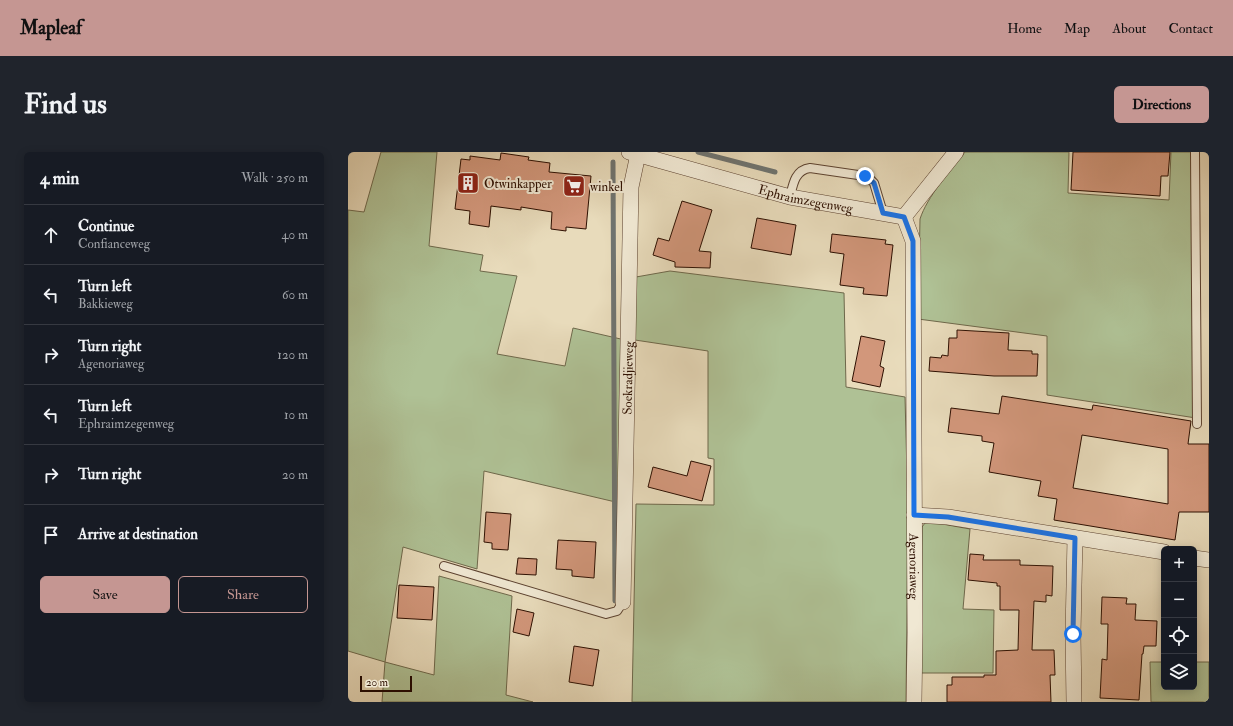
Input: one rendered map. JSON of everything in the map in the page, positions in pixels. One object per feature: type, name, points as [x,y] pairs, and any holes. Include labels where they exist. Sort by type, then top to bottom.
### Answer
[{"type":"street","points":[[904,217],[956,152]]},
{"type":"street","name":"Ephraimzegenweg","points":[[634,153],[790,196],[904,217]]},
{"type":"street","name":"Soekradjieweg","points":[[623,602],[630,187],[634,153]]},
{"type":"street","name":"Agenoriaweg","points":[[904,217],[913,241],[914,702]]},
{"type":"street","points":[[914,515],[948,517],[1161,552]]},
{"type":"street","points":[[1074,702],[1073,634],[1075,538]]},
{"type":"street","points":[[1197,558],[1209,560]]},
{"type":"lane","points":[[1195,152],[1197,424]]},
{"type":"lane","points":[[790,196],[795,178],[804,169],[810,168],[865,176],[874,183],[883,213]]},
{"type":"lane","points":[[444,566],[606,614],[617,612],[623,602]]},
{"type":"green space","points":[[381,152],[437,152],[429,246],[483,255],[480,271],[517,276],[497,354],[565,366],[573,328],[625,340],[624,504],[484,471],[477,569],[403,547],[385,662],[348,651],[348,210],[364,212]]},
{"type":"green space","points":[[965,152],[1069,152],[1068,193],[1169,200],[1171,152],[1197,152],[1196,418],[1047,395],[1047,336],[918,319],[920,219],[933,193]]},
{"type":"green space","points":[[670,271],[844,293],[846,387],[905,397],[908,514],[906,702],[632,702],[636,504],[714,505],[714,459],[708,458],[708,351],[635,340],[636,277]]},
{"type":"green space","points":[[931,522],[970,529],[963,609],[994,610],[993,673],[921,673],[922,527],[925,523]]},
{"type":"green space","points":[[439,576],[512,596],[506,695],[533,702],[382,702],[385,662],[434,675]]},
{"type":"green space","points":[[1150,662],[1161,662],[1161,690],[1197,690],[1197,662],[1209,662],[1209,702],[1151,702]]},
{"type":"building","points":[[1073,152],[1170,152],[1168,176],[1161,176],[1160,196],[1071,190]]},
{"type":"building","points":[[501,153],[529,157],[528,160],[550,163],[549,172],[591,176],[586,229],[566,227],[566,231],[551,229],[552,212],[521,207],[521,210],[491,206],[489,227],[469,224],[470,211],[455,209],[461,159],[470,160],[470,156],[500,160]]},
{"type":"building","points":[[682,201],[712,210],[699,251],[711,252],[710,268],[675,267],[675,262],[653,255],[658,238],[669,241]]},
{"type":"building","points":[[757,218],[796,225],[791,255],[751,248]]},
{"type":"building","points":[[832,234],[886,240],[885,244],[893,245],[887,296],[863,294],[864,288],[840,285],[844,254],[830,252]]},
{"type":"building","points":[[957,330],[1009,333],[1008,350],[1032,351],[1032,354],[1038,354],[1037,376],[994,376],[929,371],[930,357],[941,358],[942,355],[948,356],[949,338],[957,338]]},
{"type":"building","points":[[861,336],[885,341],[880,366],[884,368],[880,387],[852,381]]},
{"type":"building","points":[[1002,396],[1092,410],[1093,405],[1191,421],[1188,444],[1209,444],[1209,512],[1179,512],[1175,540],[1054,520],[1057,499],[1038,496],[1041,481],[989,472],[994,443],[982,441],[982,436],[948,432],[951,408],[999,414]],"holes":[[[1082,435],[1168,449],[1168,504],[1073,488]]]},
{"type":"building","points":[[691,461],[711,466],[702,501],[648,487],[653,467],[687,476]]},
{"type":"building","points":[[486,512],[511,514],[508,550],[492,549],[492,543],[484,542]]},
{"type":"building","points":[[558,540],[596,542],[594,578],[572,576],[572,570],[556,569]]},
{"type":"building","points":[[970,554],[984,555],[983,560],[1020,560],[1020,565],[1053,566],[1052,596],[1046,595],[1046,602],[1034,601],[1032,650],[1054,650],[1055,675],[1050,675],[1051,702],[947,702],[947,685],[952,685],[952,677],[984,677],[984,675],[996,675],[996,651],[1018,650],[1019,610],[1000,610],[1000,586],[997,586],[997,583],[968,580]]},
{"type":"building","points":[[518,558],[537,559],[536,575],[516,574]]},
{"type":"building","points":[[399,585],[434,587],[432,620],[397,618]]},
{"type":"building","points":[[1102,597],[1127,598],[1126,604],[1136,604],[1135,620],[1157,621],[1156,646],[1144,646],[1142,654],[1139,700],[1100,698],[1102,659],[1107,660],[1108,624],[1101,624]]},
{"type":"building","points":[[517,609],[534,613],[529,636],[513,632]]},
{"type":"building","points":[[574,646],[599,650],[593,686],[569,682]]},
{"type":"waterway","points":[[698,152],[775,172]]},
{"type":"waterway","points":[[613,162],[615,601]]},
{"type":"place","name":"Otwinkapper","points":[[468,183]]},
{"type":"place","name":"winkel","points":[[574,186]]},
{"type":"route","points":[[865,176],[874,183],[883,213],[904,217],[913,241],[914,515],[948,517],[1075,538],[1073,634]]}]
